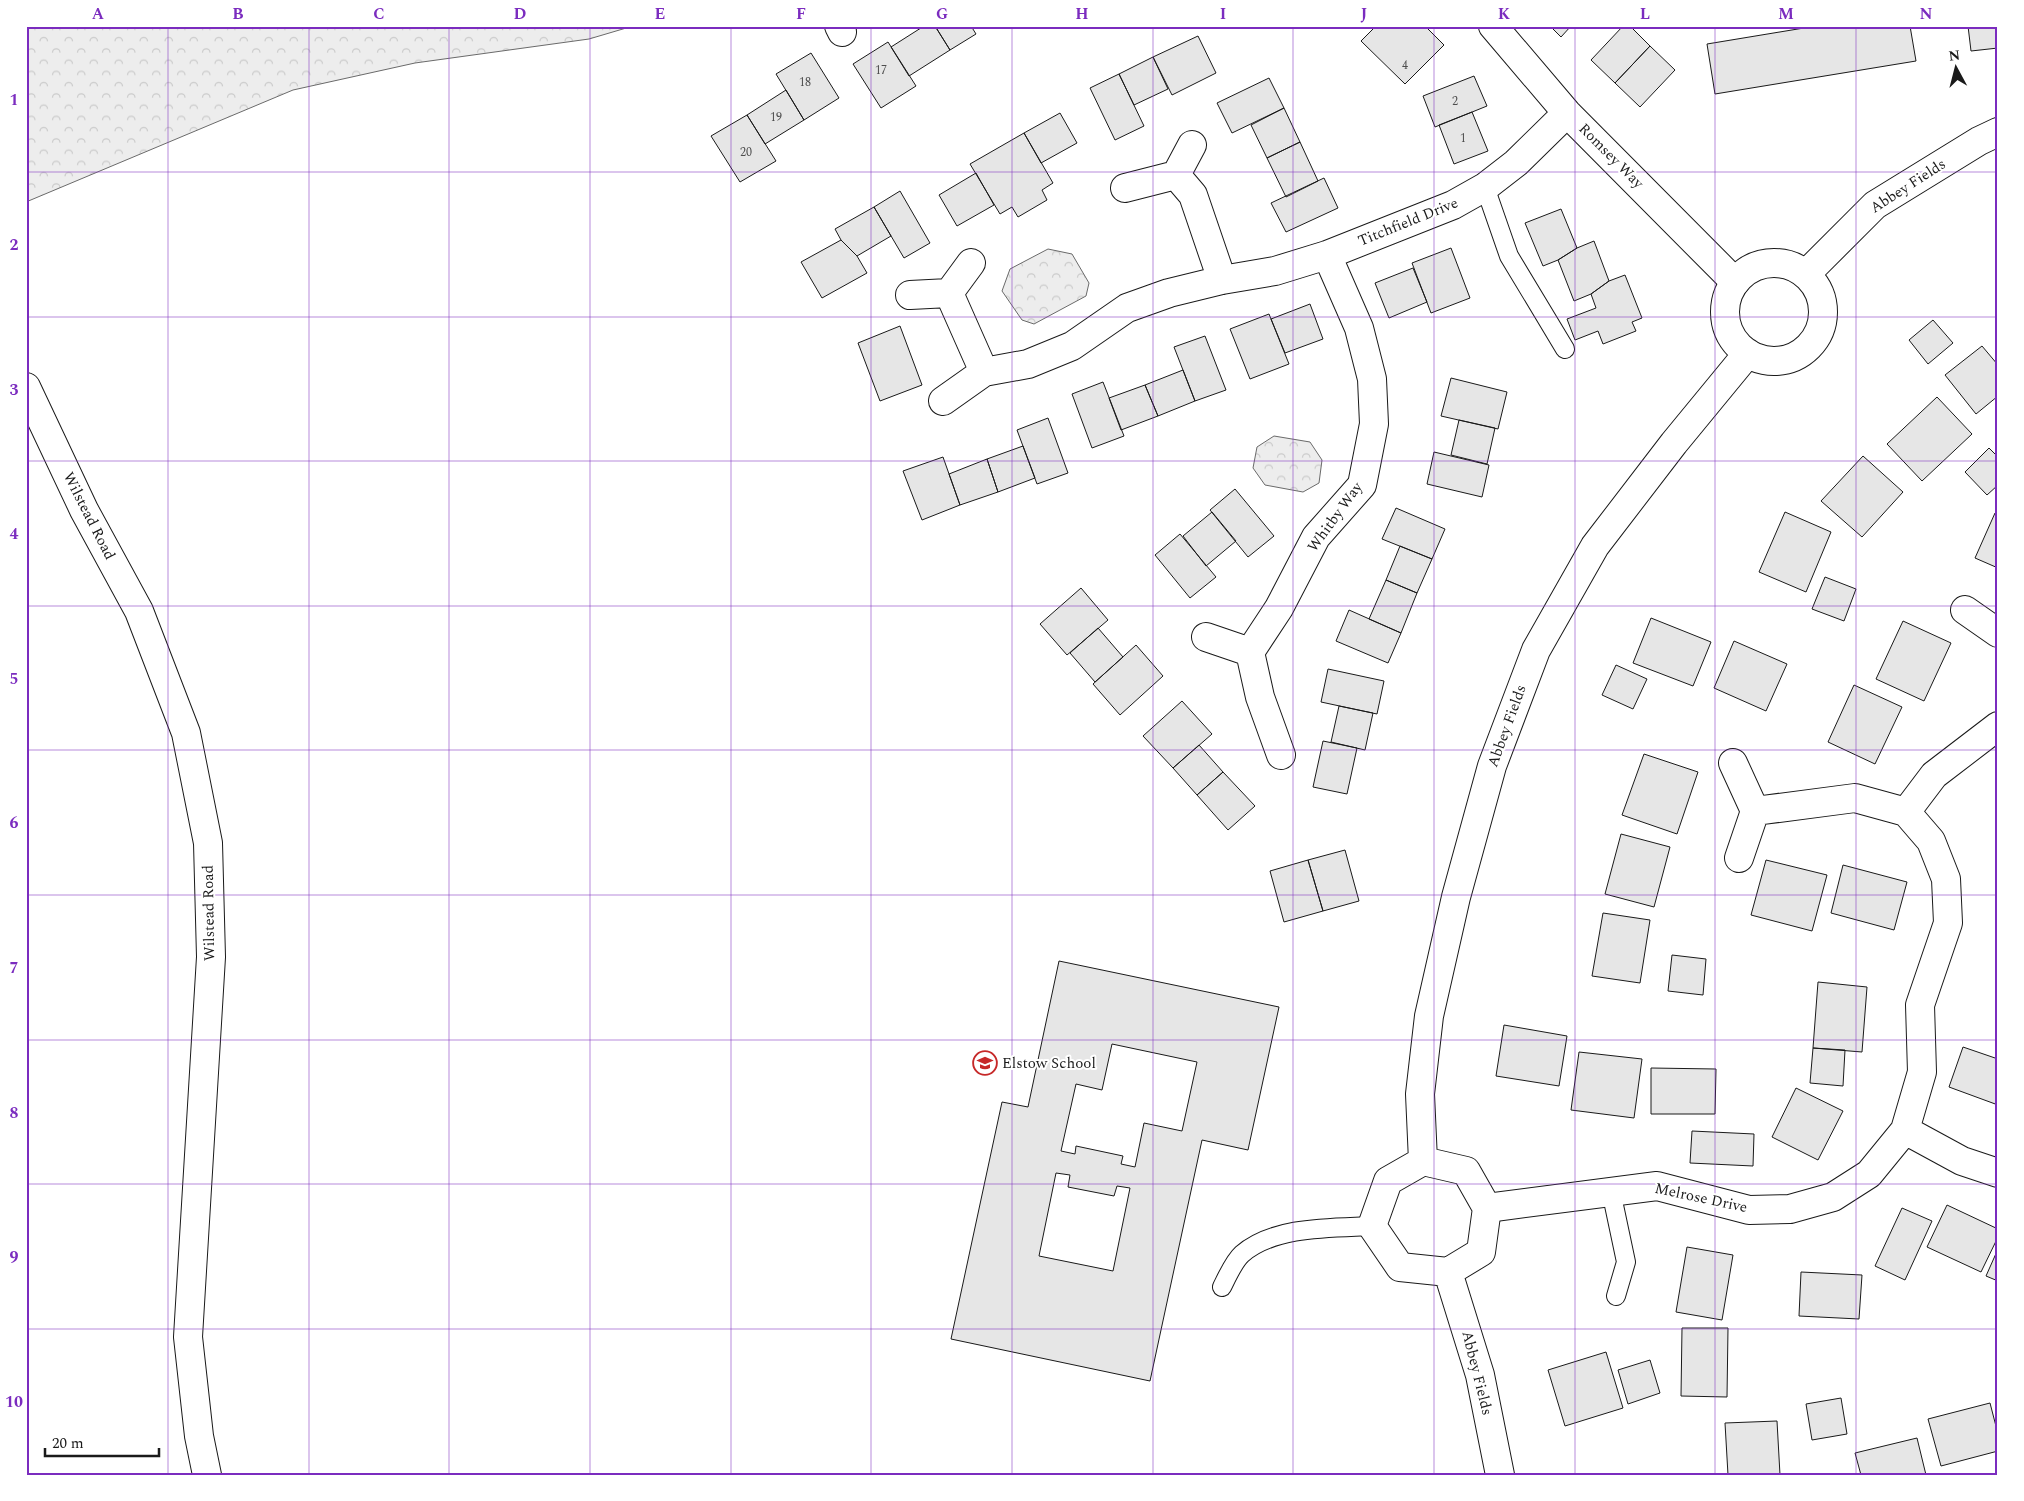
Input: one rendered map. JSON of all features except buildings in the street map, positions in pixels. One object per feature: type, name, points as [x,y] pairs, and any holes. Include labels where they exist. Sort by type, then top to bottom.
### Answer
[{"type":"street","name":"Romsey Way","points":[[1493,26],[1567,113],[1735,282]]},
{"type":"street","name":"Titchfield Drive","points":[[943,401],[984,372],[1028,364],[1072,346],[1127,308],[1168,293],[1222,280],[1275,271],[1327,255],[1453,206],[1486,188],[1516,163],[1567,113]]},
{"type":"street","name":"Abbey Fields","points":[[1806,274],[1875,204],[1979,141],[1998,132]]},
{"type":"street","points":[[1125,188],[1176,175],[1192,145]]},
{"type":"street","points":[[1176,175],[1193,195],[1222,280]]},
{"type":"street","name":"Whitby Way","points":[[1250,652],[1279,608],[1316,537],[1362,485],[1374,424],[1372,379],[1359,328],[1327,255]]},
{"type":"street","points":[[1777,262],[1792,266],[1806,274],[1816,287],[1822,302],[1823,318],[1818,334],[1808,346],[1795,356],[1779,360],[1763,359],[1748,353],[1736,342],[1728,328],[1725,312],[1728,296],[1735,282],[1747,271],[1761,264],[1777,262]]},
{"type":"street","points":[[949,293],[971,263]]},
{"type":"street","points":[[910,295],[949,293]]},
{"type":"street","points":[[949,293],[984,372]]},
{"type":"street","name":"Abbey Fields","points":[[1423,1162],[1420,1094],[1429,1016],[1456,897],[1492,766],[1536,650],[1595,546],[1674,442],[1748,353]]},
{"type":"street","name":"Wilstead Road","points":[[26,387],[84,510],[139,611],[186,733],[208,843],[211,957],[188,1337],[199,1436],[207,1475]]},
{"type":"street","points":[[1965,610],[1998,633]]},
{"type":"street","points":[[1206,637],[1250,652],[1260,697],[1281,755]]},
{"type":"street","points":[[1906,812],[1934,775],[1998,726]]},
{"type":"street","points":[[1733,763],[1755,811],[1739,858]]},
{"type":"street","points":[[1755,811],[1855,798],[1906,812],[1931,841],[1946,879],[1948,923],[1920,1005],[1922,1072],[1905,1130],[1962,1161],[1998,1173]]},
{"type":"street","name":"Melrose Drive","points":[[1487,1208],[1657,1186],[1749,1210],[1790,1209],[1833,1197],[1869,1174],[1905,1130]]},
{"type":"street","points":[[1423,1162],[1466,1171],[1487,1208],[1481,1252],[1448,1272],[1400,1267],[1372,1226],[1388,1181],[1423,1162]]},
{"type":"street","name":"Abbey Fields","points":[[1448,1272],[1480,1375],[1500,1475]]},
{"type":"lane","points":[[1486,188],[1509,256],[1565,349]]},
{"type":"lane","points":[[1612,1191],[1626,1262],[1616,1296]]},
{"type":"lane","points":[[1222,1287],[1242,1254],[1270,1239],[1302,1230],[1372,1226]]},
{"type":"green space","points":[[26,26],[633,26],[589,39],[415,63],[293,90],[26,202]]},
{"type":"green space","points":[[1048,249],[1072,254],[1089,283],[1086,296],[1034,324],[1022,320],[1002,291],[1010,269]]},
{"type":"green space","points":[[1274,436],[1310,442],[1322,460],[1319,483],[1303,492],[1265,485],[1253,468],[1257,447]]},
{"type":"place","name":"Elstow School","points":[[985,1063]]}]
